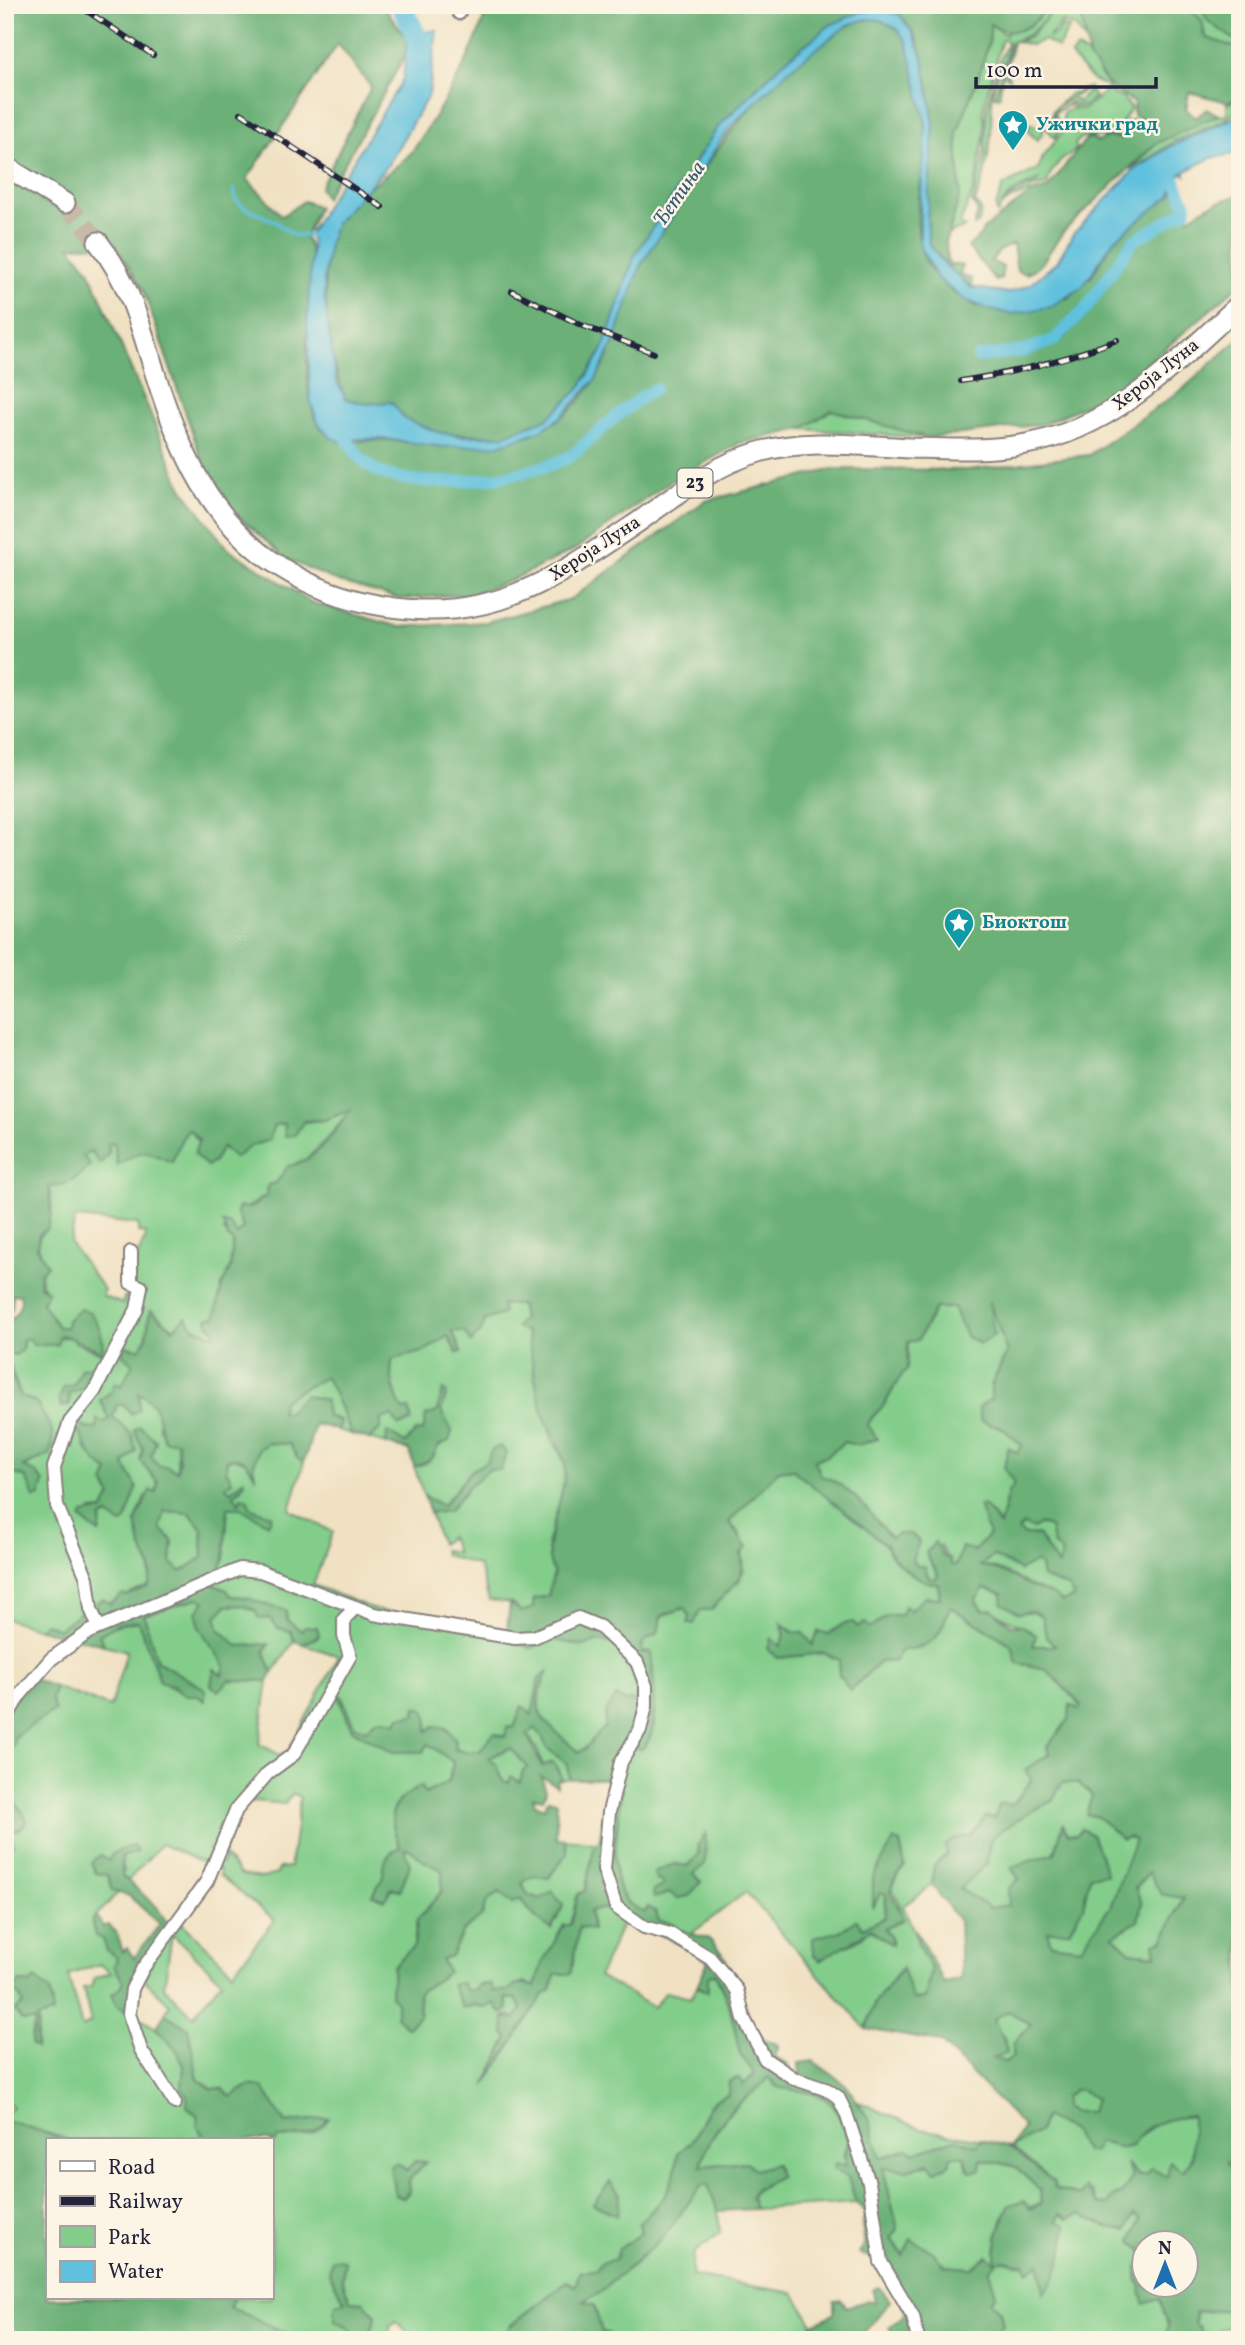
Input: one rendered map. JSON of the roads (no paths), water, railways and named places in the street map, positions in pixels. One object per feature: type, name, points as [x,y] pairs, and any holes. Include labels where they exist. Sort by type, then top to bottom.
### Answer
[{"type":"main road","points":[[5,166],[65,204]]},
{"type":"main road","name":"Хероја Луна","points":[[98,242],[110,257],[130,295],[180,444],[209,498],[232,527],[281,568],[325,590],[373,604],[415,611],[477,607],[537,585],[580,561],[706,477],[762,451],[812,446],[983,449],[1028,444],[1065,434],[1100,418],[1139,393],[1240,304]]},
{"type":"street","points":[[99,1628],[91,1609],[87,1578],[57,1506],[54,1467],[70,1422],[94,1392],[137,1309],[141,1287],[131,1283],[131,1252]]},
{"type":"street","points":[[5,1720],[20,1695],[51,1659],[99,1628],[240,1569],[260,1571],[373,1614],[515,1638],[534,1637],[578,1618],[600,1627],[637,1662],[646,1686],[646,1706],[640,1730],[621,1762],[609,1812],[604,1870],[616,1907],[627,1917],[692,1946],[726,1973],[737,1990],[744,2019],[765,2060],[795,2079],[828,2090],[838,2097],[846,2113],[869,2183],[881,2262],[913,2316],[918,2340]]},
{"type":"street","points":[[175,2103],[141,2050],[129,2014],[132,1989],[143,1968],[207,1881],[236,1810],[268,1773],[294,1755],[349,1656],[344,1636],[344,1619],[355,1607]]},
{"type":"water","name":"Ђетиња","points":[[883,10],[900,15],[913,33],[923,57],[934,123],[927,218],[929,244],[944,264],[970,287],[1009,293],[1029,285],[1057,262],[1073,234],[1132,172],[1173,145],[1240,115],[1240,153],[1211,158],[1184,172],[1185,175],[1182,173],[1175,178],[1171,195],[1114,240],[1083,286],[1050,307],[1012,314],[990,310],[963,299],[937,278],[920,246],[926,124],[907,42],[896,28],[880,20],[866,19],[848,25],[792,67],[735,122],[641,265],[614,342],[596,379],[561,417],[540,431],[499,445],[443,447],[385,439],[355,439],[344,443],[331,438],[318,423],[310,400],[307,320],[312,248],[310,232],[403,79],[408,35],[437,30],[429,94],[388,165],[335,224],[329,244],[324,280],[325,302],[336,379],[346,399],[366,404],[391,402],[406,420],[441,433],[502,436],[547,419],[578,390],[603,349],[635,255],[718,127],[783,62],[830,25],[860,12]]},
{"type":"waterway","name":"Ђетиња","points":[[401,5],[419,41],[416,61]]},
{"type":"waterway","points":[[1169,167],[1186,205]]},
{"type":"waterway","points":[[234,189],[236,200],[244,207],[274,221],[293,235],[312,236]]},
{"type":"waterway","points":[[978,357],[1024,351],[1054,340],[1084,311],[1133,241],[1186,210]]},
{"type":"waterway","points":[[341,428],[362,459],[379,472],[422,481],[501,477],[526,472],[567,458],[624,410],[655,389]]},
{"type":"tunnel","points":[[65,203],[98,242]]},
{"type":"railway","points":[[78,5],[153,55]]},
{"type":"railway","points":[[241,113],[382,207]]},
{"type":"railway","points":[[512,291],[581,325],[654,353]]},
{"type":"railway","points":[[961,381],[1040,365],[1117,340]]},
{"type":"place","name":"Ужички град","points":[[1013,152]]},
{"type":"place","name":"Биоктош","points":[[959,950]]}]
